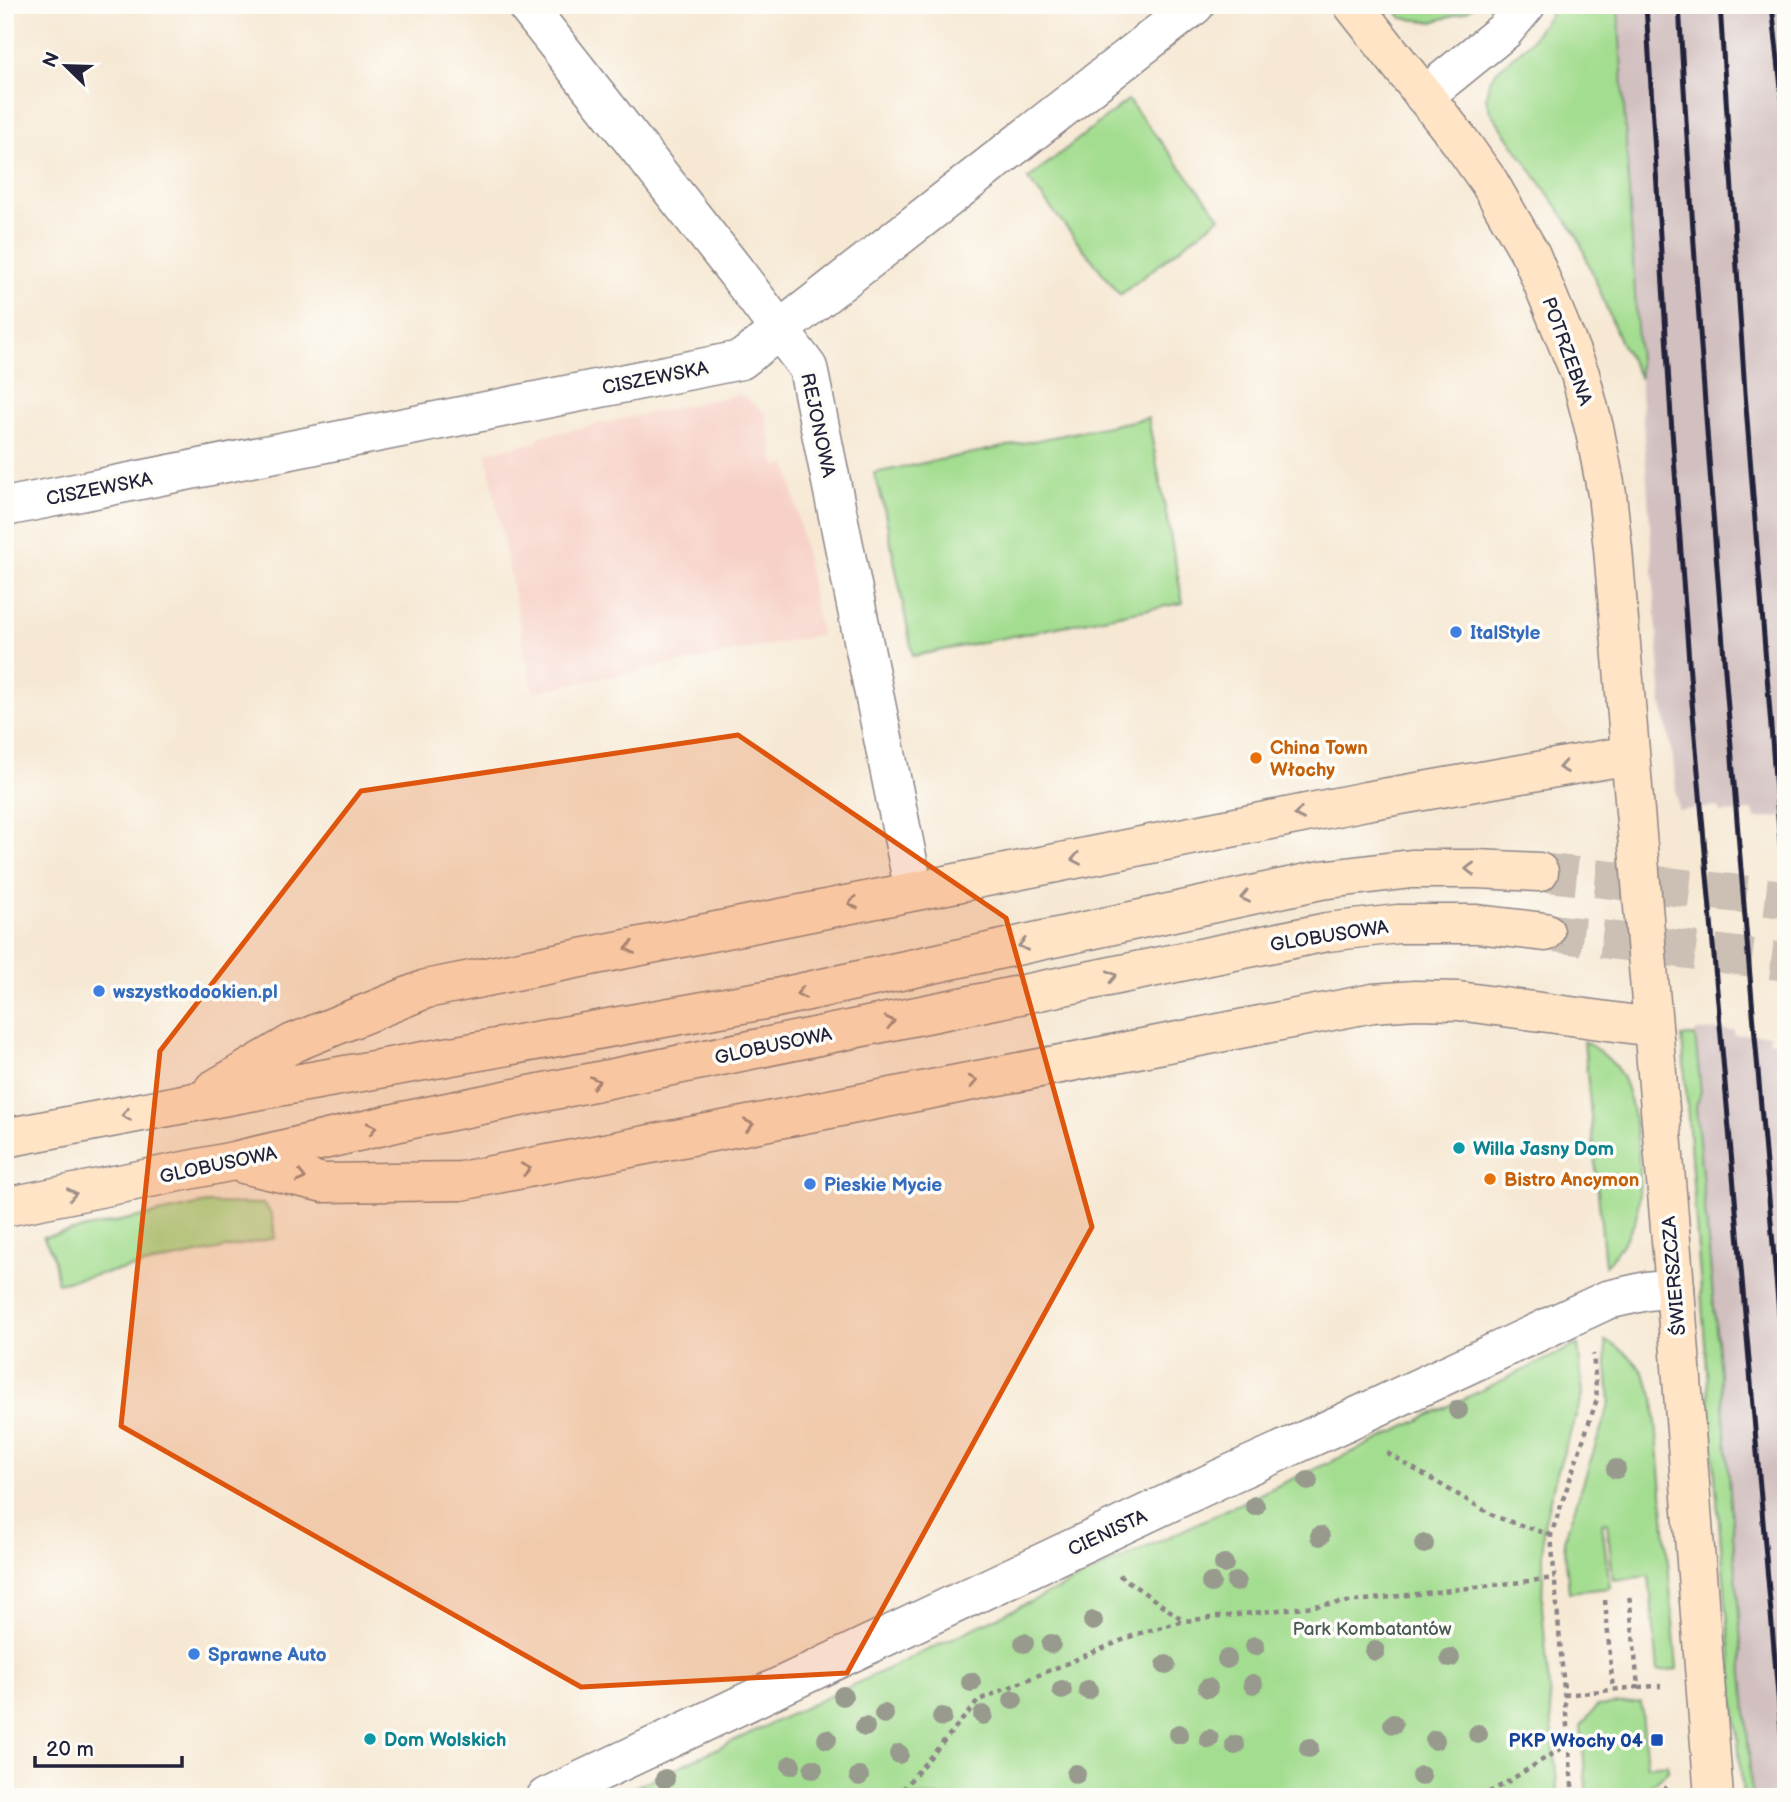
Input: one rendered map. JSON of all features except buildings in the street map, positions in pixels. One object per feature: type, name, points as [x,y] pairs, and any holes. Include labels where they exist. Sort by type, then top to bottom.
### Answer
[{"type":"street","name":"REJONOWA","points":[[526,5],[808,368],[914,891]]},
{"type":"street","name":"CISZEWSKA","points":[[5,507],[741,360],[1195,5]]},
{"type":"street","name":"POTRZEBNA","points":[[1353,5],[1489,182],[1531,255],[1580,374],[1595,432],[1606,494],[1630,755]]},
{"type":"street","points":[[1424,96],[1504,31],[1526,5]]},
{"type":"street","points":[[194,1102],[293,1043],[426,989],[1366,801],[1630,755]]},
{"type":"street","name":"ŚWIERSZCZA","points":[[1630,755],[1714,1797]]},
{"type":"street","points":[[5,1138],[776,998],[1321,880],[1411,869],[1539,872]]},
{"type":"street","name":"GLOBUSOWA","points":[[5,1207],[234,1161],[408,1120],[1327,932],[1398,924],[1477,925],[1545,932]]},
{"type":"street","points":[[234,1161],[324,1183],[461,1181],[1373,1003],[1459,1001],[1652,1027]]},
{"type":"street","name":"CIENISTA","points":[[545,1797],[1230,1474],[1607,1300],[1647,1291],[1675,1289]]},
{"type":"path","points":[[1573,1797],[1551,1535],[1597,1399],[1593,1349]]},
{"type":"path","points":[[1343,1423],[1366,1440],[1496,1517],[1551,1535]]},
{"type":"path","points":[[1082,1544],[1095,1559],[1184,1621]]},
{"type":"path","points":[[896,1797],[979,1700],[1137,1634],[1184,1621],[1555,1578]]},
{"type":"path","points":[[1564,1695],[1638,1687],[1629,1593]]},
{"type":"path","points":[[1605,1600],[1613,1690]]},
{"type":"path","points":[[1480,1797],[1568,1744]]},
{"type":"highlighted area","points":[[738,735],[1006,918],[1092,1227],[847,1673],[581,1687],[121,1426],[160,1051],[361,791]]},
{"type":"shaded area","points":[[1618,5],[1786,5],[1786,817],[1755,819],[1753,811],[1720,813],[1719,807],[1678,810],[1673,758],[1662,704]]},
{"type":"shaded area","points":[[740,394],[766,413],[775,466],[788,465],[821,635],[533,692],[486,452],[538,442],[537,437]]},
{"type":"shaded area","points":[[1734,1030],[1735,1035],[1769,1034],[1770,1041],[1786,1040],[1786,1797],[1752,1797],[1728,1463],[1696,1107],[1701,1091],[1696,1031]]},
{"type":"green space","points":[[1392,5],[1476,5],[1467,11],[1433,22],[1402,18]]},
{"type":"green space","points":[[1557,5],[1618,5],[1640,378],[1620,341],[1577,235],[1490,111],[1486,97],[1489,82],[1498,70],[1528,44]]},
{"type":"green space","points":[[1128,100],[1220,217],[1120,295],[1028,179]]},
{"type":"green space","points":[[1148,418],[1183,603],[913,656],[883,503],[874,473]]},
{"type":"green space","points":[[1695,1035],[1701,1091],[1696,1107],[1728,1463],[1752,1797],[1743,1797],[1714,1464],[1682,1037]]},
{"type":"green space","points":[[1584,1041],[1608,1059],[1620,1073],[1631,1103],[1638,1146],[1639,1189],[1635,1221],[1626,1239],[1605,1266]]},
{"type":"green space","points":[[207,1203],[266,1206],[271,1214],[275,1238],[57,1283],[53,1258],[43,1237]]},
{"type":"green space","points":[[1605,1341],[1623,1351],[1637,1364],[1654,1399],[1677,1669],[1658,1671],[1649,1576],[1613,1580],[1607,1522],[1602,1523],[1610,1588],[1569,1592],[1564,1540],[1610,1402]]},
{"type":"green space","name":"Park Kombatantów","points":[[1578,1344],[1583,1395],[1556,1475],[1543,1529],[1542,1606],[1558,1797],[614,1797],[1359,1449]]},
{"type":"green space","points":[[1641,1702],[1647,1766],[1668,1764],[1668,1771],[1638,1797],[1587,1797],[1581,1726],[1597,1706]]},
{"type":"tunnel","points":[[1539,872],[1786,899]]},
{"type":"tunnel","points":[[1545,932],[1786,962]]},
{"type":"railway","points":[[1646,5],[1671,417],[1692,702],[1786,1787]]},
{"type":"railway","points":[[1679,5],[1727,699],[1786,1392]]},
{"type":"railway","points":[[1720,5],[1745,393],[1786,919]]},
{"type":"railway","points":[[1772,5],[1786,134]]},
{"type":"place","name":"ItalStyle","points":[[1456,632]]},
{"type":"place","name":"China Town Włochy","points":[[1256,758]]},
{"type":"place","name":"wszystkodookien.pl","points":[[99,991]]},
{"type":"place","name":"Willa Jasny Dom","points":[[1459,1148]]},
{"type":"place","name":"Bistro Ancymon","points":[[1490,1179]]},
{"type":"place","name":"Pieskie Mycie","points":[[810,1184]]},
{"type":"place","name":"Sprawne Auto","points":[[194,1654]]},
{"type":"place","name":"Dom Wolskich","points":[[370,1739]]},
{"type":"place","name":"PKP Włochy 04","points":[[1657,1740]]}]
